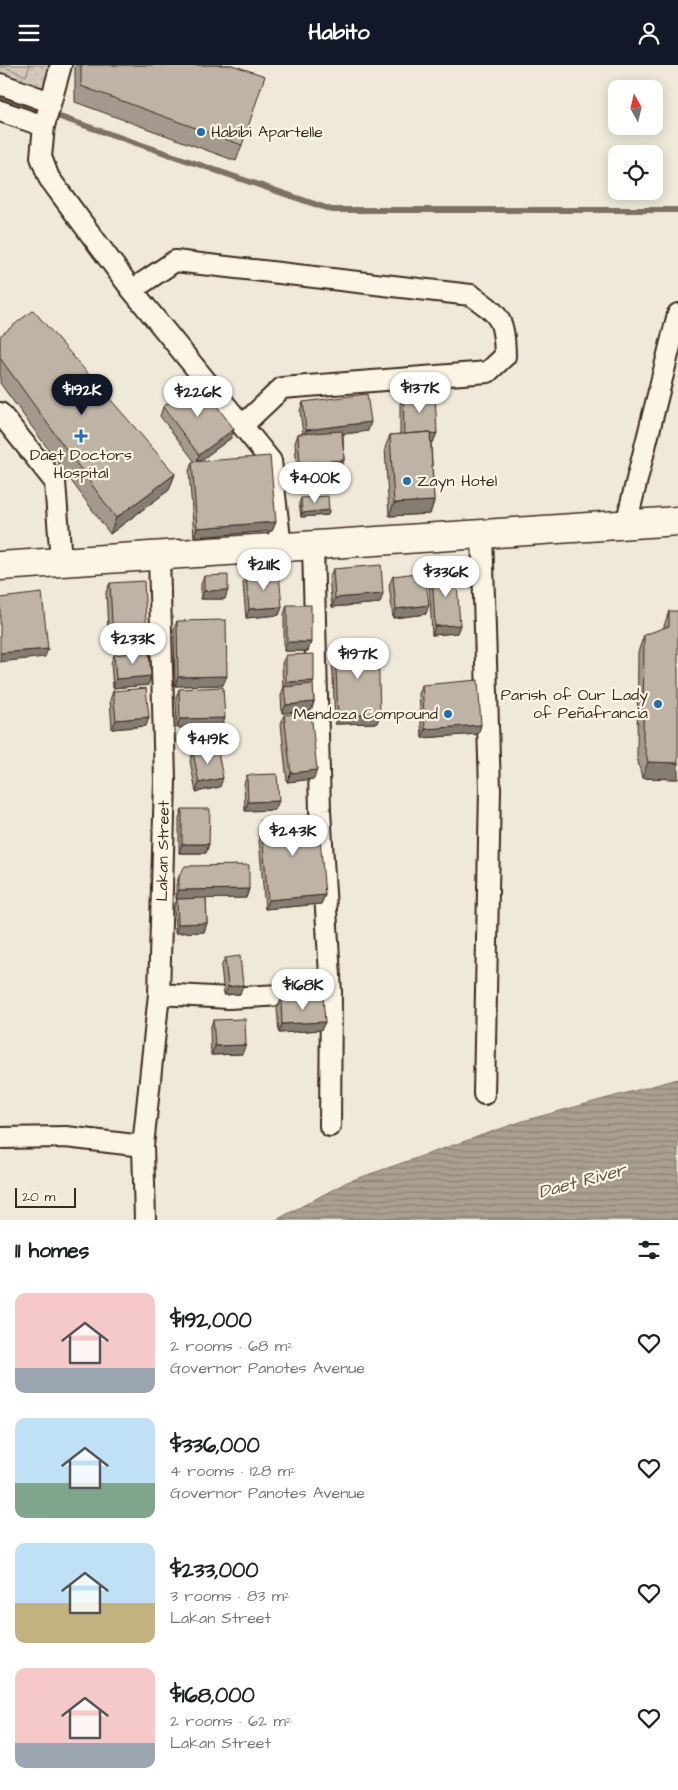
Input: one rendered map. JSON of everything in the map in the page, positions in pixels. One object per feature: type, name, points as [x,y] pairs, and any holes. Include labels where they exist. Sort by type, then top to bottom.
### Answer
[{"type":"main road","points":[[0,567],[61,561],[678,521]]},
{"type":"street","points":[[61,65],[44,126],[41,157],[49,178],[132,290],[271,461],[281,547]]},
{"type":"street","points":[[0,83],[50,101]]},
{"type":"street","points":[[0,111],[44,126]]},
{"type":"street","points":[[132,290],[175,261],[471,295],[492,310],[505,329],[506,356],[488,372],[282,388],[243,425]]},
{"type":"street","points":[[626,524],[678,313]]},
{"type":"street","points":[[0,413],[55,482],[61,561]]},
{"type":"street","points":[[482,534],[490,789],[484,1094]]},
{"type":"street","points":[[313,545],[320,810],[330,992],[330,1126]]},
{"type":"street","name":"Lakan Street","points":[[145,1220],[143,1146],[159,994],[165,780],[159,556]]},
{"type":"street","points":[[159,994],[229,998],[330,992]]},
{"type":"street","points":[[0,1138],[66,1137],[143,1146]]},
{"type":"shaded area","points":[[0,65],[49,65],[44,88],[0,73]]},
{"type":"shaded area","points":[[0,65],[30,65],[26,76]]},
{"type":"water","name":"Daet River","points":[[678,1079],[678,1220],[276,1220],[347,1182],[523,1121]]},
{"type":"building","name":"Habibi Apartelle","points":[[81,65],[232,65],[265,76],[242,145],[81,86]]},
{"type":"building","name":"Daet Doctors Hospital","points":[[33,310],[175,474],[116,518],[0,358],[0,336]]},
{"type":"building","points":[[198,381],[234,429],[199,455],[163,407]]},
{"type":"building","points":[[367,394],[371,422],[306,430],[303,402]]},
{"type":"building","points":[[435,394],[437,433],[404,434],[403,395]]},
{"type":"building","points":[[342,431],[344,460],[300,463],[298,434]]},
{"type":"building","name":"Zayn Hotel","points":[[430,432],[434,501],[394,503],[390,435]]},
{"type":"building","points":[[270,456],[276,522],[197,528],[192,462]]},
{"type":"building","points":[[328,496],[329,510],[302,513],[301,498]]},
{"type":"building","points":[[381,565],[383,594],[335,598],[333,569]]},
{"type":"building","points":[[456,569],[460,625],[435,626],[432,571]]},
{"type":"building","points":[[425,572],[429,605],[396,609],[393,576]]},
{"type":"building","points":[[279,573],[282,607],[249,609],[246,575]]},
{"type":"building","points":[[228,575],[228,590],[204,591],[204,576]]},
{"type":"building","points":[[144,581],[147,639],[113,640],[110,583]]},
{"type":"building","points":[[42,593],[48,649],[0,653],[0,598]]},
{"type":"building","points":[[287,605],[311,605],[311,642],[287,642]]},
{"type":"building","name":"Parish of Our Lady of Peñafrancia","points":[[669,611],[678,611],[678,763],[648,762],[643,740],[644,635],[669,626]]},
{"type":"building","points":[[226,620],[227,676],[178,677],[177,621]]},
{"type":"building","points":[[378,645],[380,714],[338,716],[335,646]]},
{"type":"building","points":[[149,651],[151,676],[116,679],[114,655]]},
{"type":"building","points":[[314,654],[314,681],[286,682],[286,655]]},
{"type":"building","name":"Mendoza Compound","points":[[478,680],[481,725],[425,729],[422,685]]},
{"type":"building","points":[[313,684],[314,702],[286,705],[284,687]]},
{"type":"building","points":[[223,687],[225,718],[180,719],[179,689]]},
{"type":"building","points":[[146,688],[149,717],[116,720],[113,691]]},
{"type":"building","points":[[311,712],[317,770],[291,773],[284,715]]},
{"type":"building","points":[[217,747],[223,778],[199,783],[193,752]]},
{"type":"building","points":[[277,774],[279,801],[248,802],[247,775]]},
{"type":"building","points":[[182,809],[210,809],[209,844],[182,844]]},
{"type":"building","points":[[318,815],[325,895],[268,900],[261,820]]},
{"type":"building","points":[[249,865],[249,889],[179,890],[179,876],[185,866]]},
{"type":"building","points":[[206,898],[207,923],[178,924],[177,899]]},
{"type":"building","points":[[240,956],[243,985],[228,987],[225,958]]},
{"type":"building","points":[[323,997],[325,1022],[282,1024],[281,1000]]},
{"type":"building","points":[[245,1019],[246,1045],[215,1046],[213,1020]]},
{"type":"waterway","points":[[0,96],[43,111]]},
{"type":"waterway","points":[[60,117],[332,210],[678,210]]},
{"type":"place","name":"Habibi Apartelle","points":[[201,132]]},
{"type":"place","name":"Daet Doctors Hospital","points":[[81,436]]},
{"type":"place","name":"Zayn Hotel","points":[[407,481]]},
{"type":"place","name":"Parish of Our Lady of Peñafrancia","points":[[658,704]]},
{"type":"place","name":"Mendoza Compound","points":[[448,714]]}]
